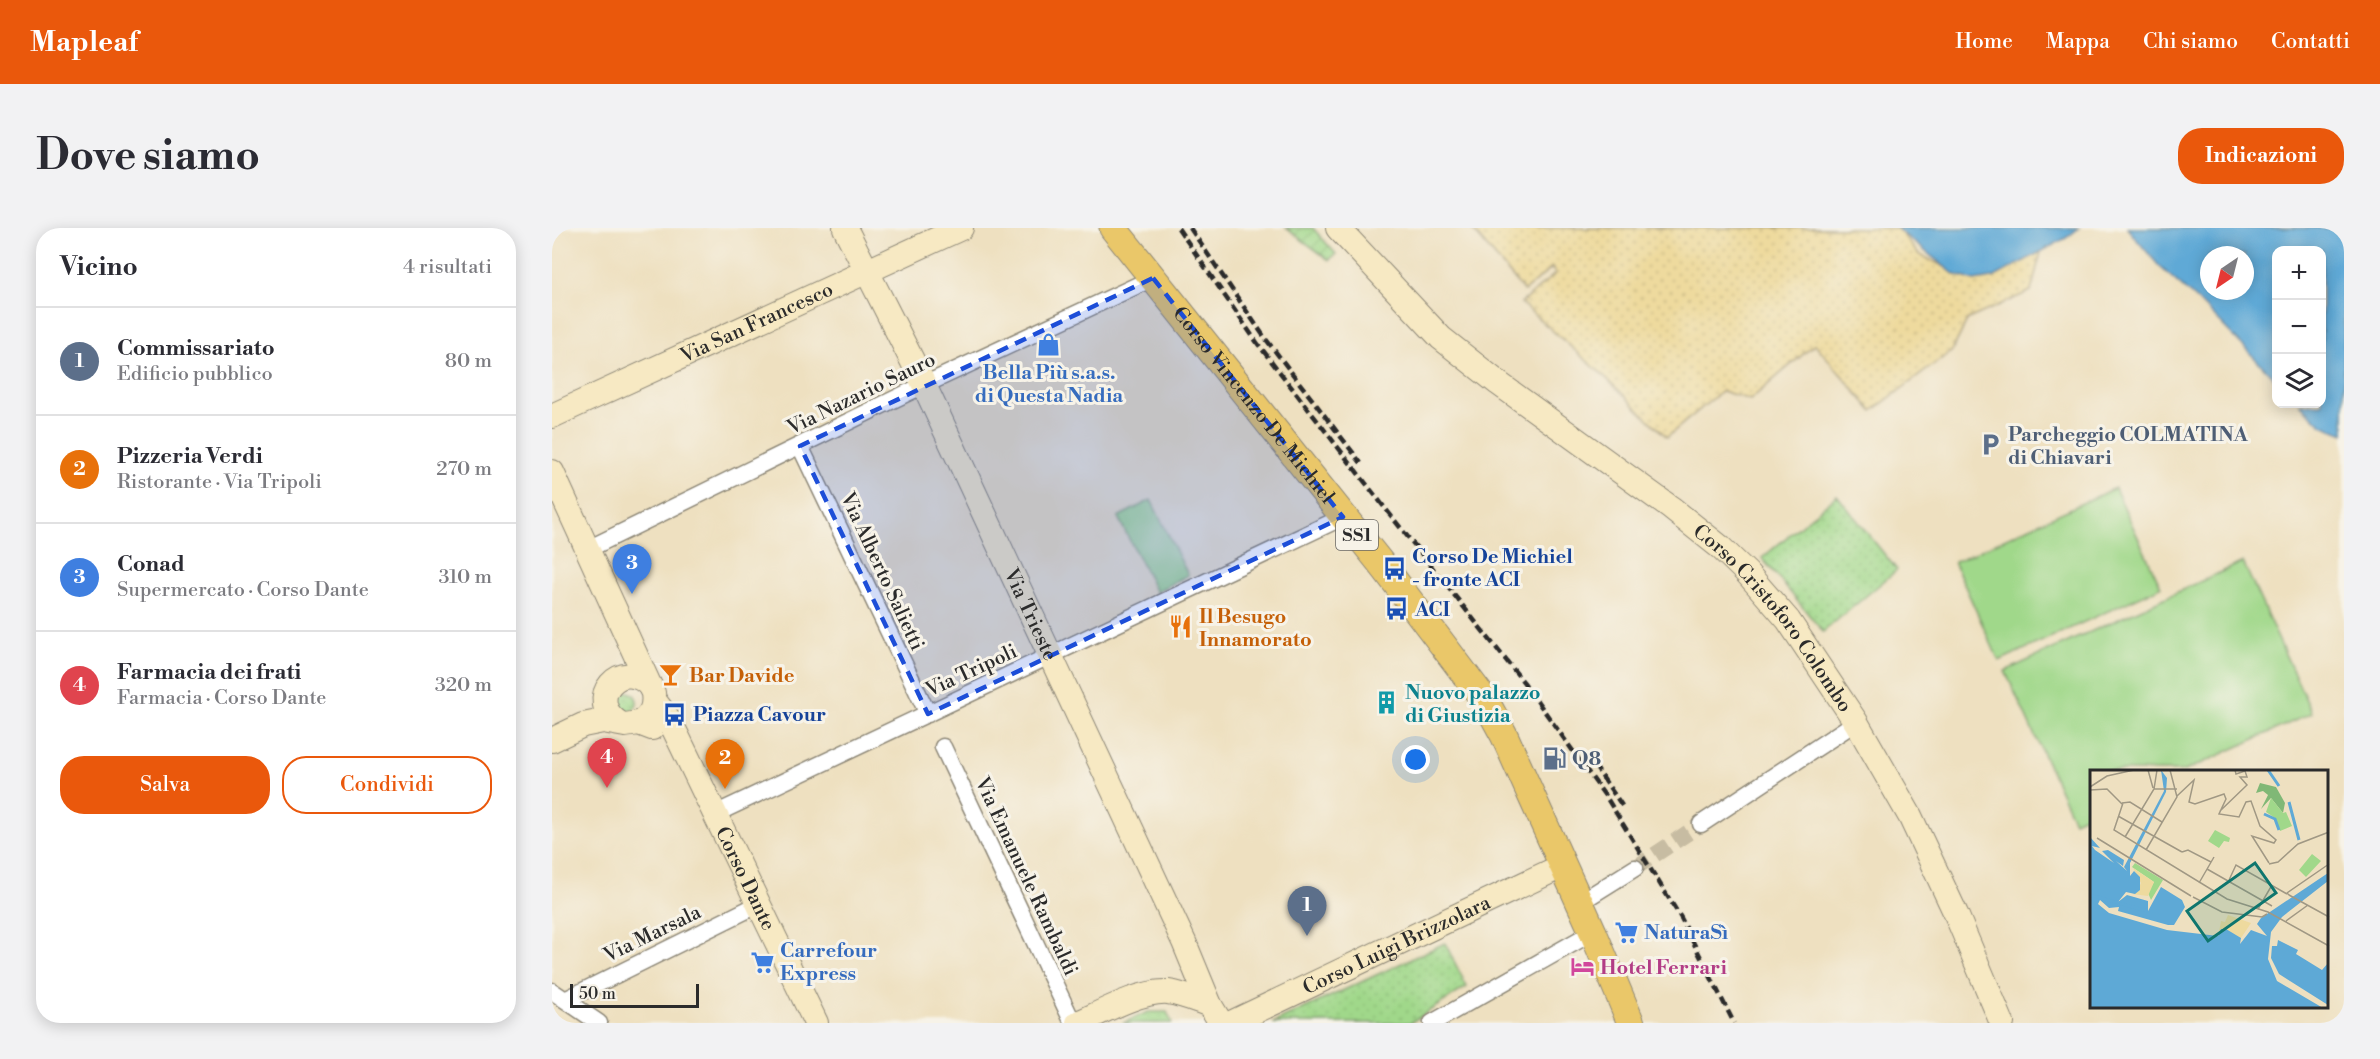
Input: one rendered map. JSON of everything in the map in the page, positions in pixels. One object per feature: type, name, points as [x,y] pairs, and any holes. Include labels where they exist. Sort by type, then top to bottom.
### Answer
[{"type":"main road","name":"Corso Vincenzo De Michiel","points":[[1113,228],[1394,581],[1486,702],[1504,735],[1593,932],[1631,1023]]},
{"type":"street","name":"Via Trieste","points":[[844,228],[924,386],[1185,942],[1215,1014]]},
{"type":"street","name":"Via San Francesco","points":[[552,416],[868,273],[961,228]]},
{"type":"street","name":"Corso Cristoforo Colombo","points":[[1338,228],[1441,338],[1498,383],[1671,508],[1720,547],[1747,573],[1788,620],[1856,722],[1910,816],[1956,914],[2002,1023]]},
{"type":"street","name":"Via Nazario Sauro","points":[[588,549],[924,386],[1154,278]]},
{"type":"street","name":"Via Alberto Salietti","points":[[800,446],[928,714]]},
{"type":"street","name":"Corso Dante","points":[[552,472],[615,606],[652,693],[670,721],[816,1023]]},
{"type":"street","name":"Via Tripoli","points":[[715,813],[1342,517]]},
{"type":"street","name":"Corso Dante","points":[[607,693],[617,669],[620,648],[615,606]]},
{"type":"street","points":[[552,740],[583,726],[603,721],[629,723],[650,714],[652,693],[645,681],[631,675],[623,676],[607,693],[583,726]]},
{"type":"street","points":[[607,693],[609,715],[629,723]]},
{"type":"street","points":[[1701,824],[1856,722]]},
{"type":"street","name":"Corso Dante","points":[[629,723],[652,728],[691,765]]},
{"type":"street","name":"Via Emanuele Rambaldi","points":[[943,747],[1072,1023]]},
{"type":"street","name":"Corso Luigi Brizzolara","points":[[1231,1023],[1562,866]]},
{"type":"street","points":[[1579,903],[1635,868]]},
{"type":"street","name":"Via Marsala","points":[[559,995],[759,904]]},
{"type":"street","points":[[1432,1023],[1593,932]]},
{"type":"street","points":[[1078,1023],[1132,999],[1166,992],[1188,996],[1215,1014]]},
{"type":"street","points":[[559,995],[599,1023]]},
{"type":"highlighted area","points":[[1153,278],[1343,517],[928,714],[800,446]]},
{"type":"green space","points":[[1286,228],[1313,228],[1336,254],[1329,260]]},
{"type":"green space","points":[[2115,488],[2161,587],[1999,661],[1954,562]]},
{"type":"green space","points":[[1837,495],[1897,570],[1823,632],[1762,558]]},
{"type":"green space","points":[[1151,500],[1188,575],[1156,592],[1118,517]]},
{"type":"green space","points":[[2243,562],[2312,713],[2187,770],[2090,770],[2090,814],[2074,821],[2005,671]]},
{"type":"green space","points":[[623,692],[631,692],[637,698],[637,706],[631,712],[623,712],[617,706],[617,698]]},
{"type":"green space","points":[[1445,943],[1467,987],[1410,1023],[1273,1023]]},
{"type":"green space","points":[[1148,1012],[1167,1012],[1172,1023],[1123,1023]]},
{"type":"sand","points":[[1471,228],[1898,228],[1918,254],[1974,281],[2041,252],[2031,291],[1968,319],[1952,351],[1872,411],[1815,344],[1750,400],[1722,391],[1667,437],[1603,375],[1521,303],[1555,274],[1552,268],[1524,291]]},
{"type":"water","points":[[1896,228],[2079,228],[2066,238],[1993,278],[1974,281],[1954,274]]},
{"type":"water","points":[[2127,228],[2344,228],[2344,434],[2322,425],[2304,408],[2326,408],[2326,246],[2272,246],[2272,376],[2209,311],[2159,266]]},
{"type":"tunnel","points":[[1635,868],[1701,824]]},
{"type":"railway","points":[[1178,228],[1258,344],[1525,684],[1608,800],[1681,918],[1734,1023]]},
{"type":"railway","points":[[1190,228],[1265,338],[1361,463]]},
{"type":"railway","points":[[1594,765],[1623,807]]},
{"type":"place","name":"Bella Più s.a.s. di Questa Nadia","points":[[1049,345]]},
{"type":"place","name":"Parcheggio COLMATINA di Chiavari","points":[[1990,445]]},
{"type":"place","name":"Corso De Michiel - fronte ACI","points":[[1394,568]]},
{"type":"place","name":"Conad","points":[[632,594]]},
{"type":"place","name":"ACI","points":[[1397,609]]},
{"type":"place","name":"Il Besugo Innamorato","points":[[1181,627]]},
{"type":"place","name":"Bar Davide","points":[[671,675]]},
{"type":"place","name":"Nuovo palazzo di Giustizia","points":[[1387,703]]},
{"type":"place","name":"Piazza Cavour","points":[[675,714]]},
{"type":"place","name":"Q8","points":[[1554,758]]},
{"type":"place","name":"Farmacia dei frati","points":[[607,788]]},
{"type":"place","name":"Pizzeria Verdi","points":[[725,789]]},
{"type":"place","name":"NaturaSì","points":[[1626,932]]},
{"type":"place","name":"Commissariato","points":[[1307,936]]},
{"type":"place","name":"Carrefour Express","points":[[762,962]]},
{"type":"place","name":"Hotel Ferrari","points":[[1582,967]]}]
